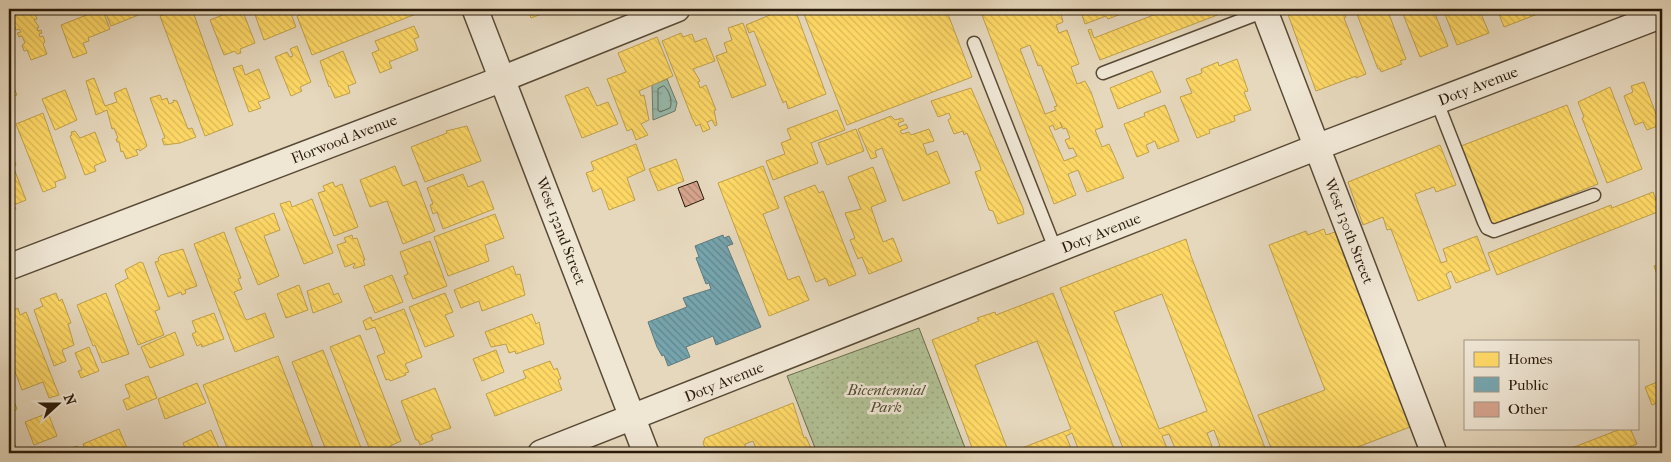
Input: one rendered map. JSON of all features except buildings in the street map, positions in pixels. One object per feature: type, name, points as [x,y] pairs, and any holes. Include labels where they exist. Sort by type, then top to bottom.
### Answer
[{"type":"street","name":"West 132nd Street","points":[[475,9],[646,453]]},
{"type":"street","name":"Florwood Avenue","points":[[9,267],[502,79],[648,14],[678,9]]},
{"type":"street","name":"West 130th Street","points":[[1264,10],[1434,453]]},
{"type":"street","name":"Doty Avenue","points":[[541,453],[1318,147],[1662,15]]},
{"type":"lane","points":[[1102,73],[1264,10]]},
{"type":"lane","points":[[974,43],[1056,251]]},
{"type":"lane","points":[[1437,102],[1484,222],[1490,230],[1494,231],[1594,195]]},
{"type":"green space","name":"Bicentennial Park","points":[[919,328],[967,453],[817,453],[787,376]]},
{"type":"water","points":[[667,79],[677,103],[675,111],[653,120],[652,85]]}]
